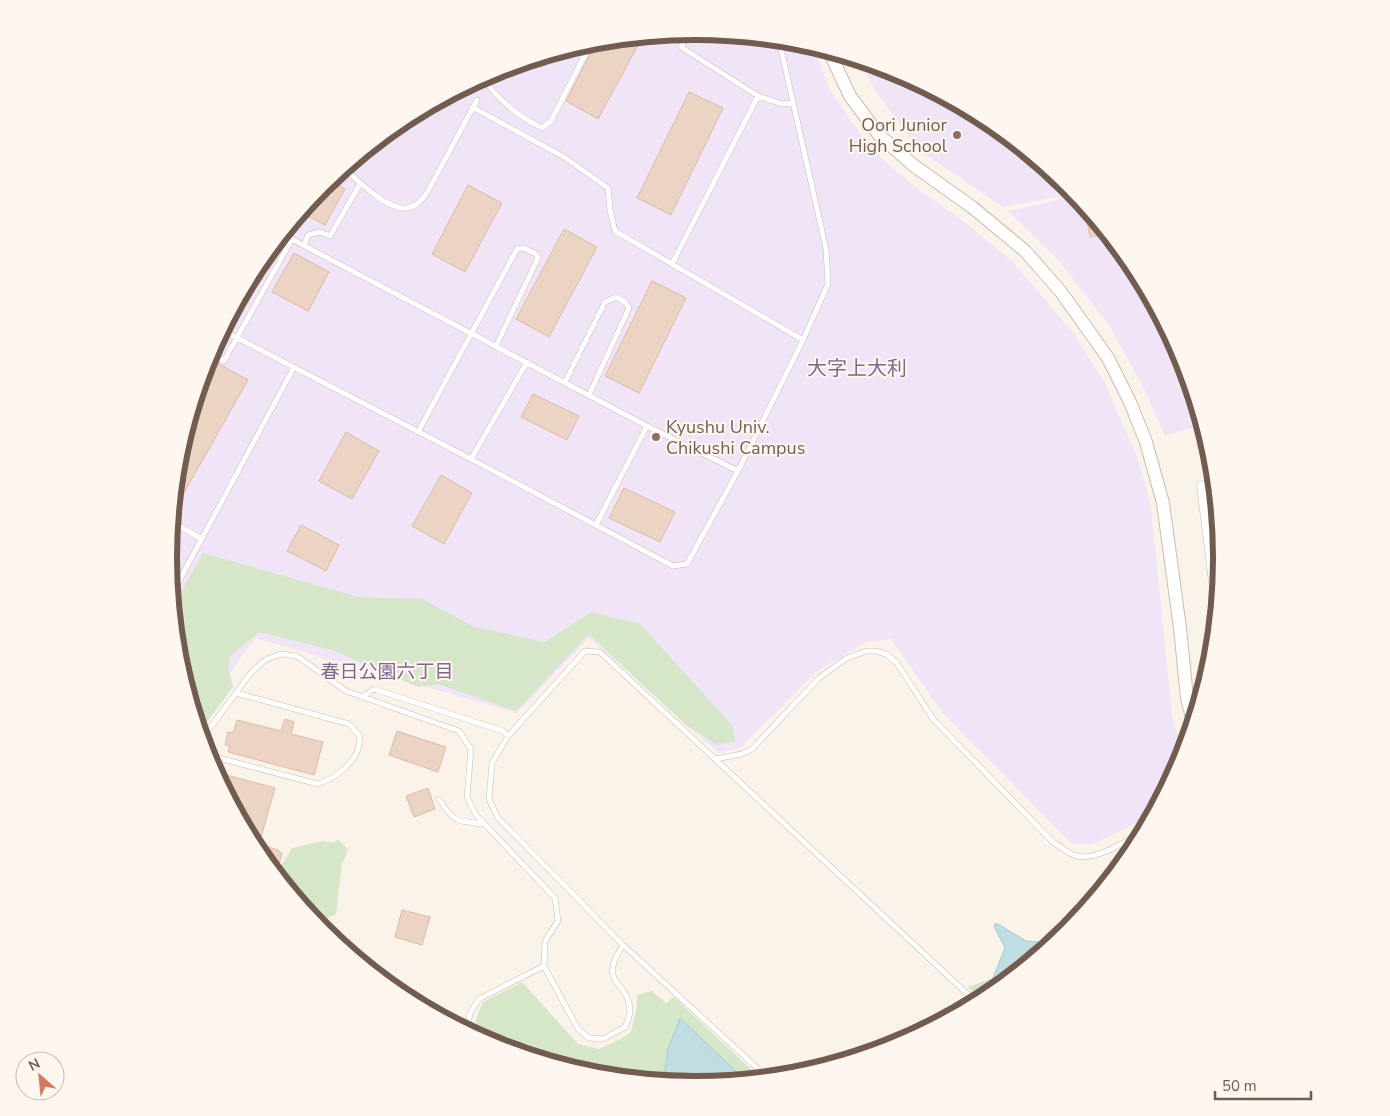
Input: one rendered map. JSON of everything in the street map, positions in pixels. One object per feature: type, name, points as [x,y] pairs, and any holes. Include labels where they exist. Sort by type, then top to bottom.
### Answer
[{"type":"street","points":[[833,59],[850,96],[879,134],[913,165],[972,207],[1025,251],[1061,292],[1108,358],[1130,402],[1146,442],[1163,503],[1176,590],[1186,698],[1190,711]]},
{"type":"street","points":[[1202,486],[1213,571]]},
{"type":"lane","points":[[684,40],[681,46],[758,96],[782,104],[792,103]]},
{"type":"lane","points":[[228,333],[472,459],[673,566],[687,564],[738,471],[803,340],[828,284],[826,249],[780,47]]},
{"type":"lane","points":[[487,83],[519,116],[542,128],[551,122],[587,52]]},
{"type":"lane","points":[[672,264],[758,96]]},
{"type":"lane","points":[[349,173],[360,184],[392,205],[406,208],[421,202],[477,100]]},
{"type":"lane","points":[[472,108],[550,149],[608,188],[610,210],[615,231],[803,340]]},
{"type":"lane","points":[[304,246],[308,235],[320,232],[330,236],[360,184]]},
{"type":"lane","points":[[289,237],[648,426],[738,471]]},
{"type":"lane","points":[[217,357],[224,361],[292,239]]},
{"type":"lane","points":[[418,432],[517,249],[524,248],[536,254],[538,258],[496,346]]},
{"type":"lane","points":[[565,382],[605,302],[616,297],[625,302],[629,308],[589,395]]},
{"type":"lane","points":[[472,459],[527,362]]},
{"type":"lane","points":[[178,583],[294,367]]},
{"type":"lane","points":[[596,525],[648,426]]},
{"type":"lane","points":[[178,525],[202,538]]},
{"type":"lane","points":[[762,1072],[623,945],[498,818],[489,799],[492,763],[508,736],[585,651],[593,650],[600,652],[970,997]]},
{"type":"lane","points":[[715,759],[742,754],[752,750],[819,678],[855,654],[875,651],[886,654],[897,663],[933,719],[1053,842],[1066,851],[1078,856],[1093,856],[1131,838]]},
{"type":"lane","points":[[207,732],[250,674],[265,660],[281,654],[297,656],[346,691],[459,731],[470,749],[467,798],[476,816],[555,898],[558,921],[545,941],[544,966],[578,1030],[589,1038],[603,1039],[625,1027],[630,1012],[626,997],[611,972],[614,958],[623,945]]},
{"type":"lane","points":[[363,697],[374,689],[503,731],[508,736]]},
{"type":"lane","points":[[217,758],[318,784],[330,780],[349,764],[358,751],[360,736],[349,724],[236,693]]},
{"type":"lane","points":[[439,799],[450,816],[463,822],[484,824]]},
{"type":"lane","points":[[468,1024],[470,1013],[479,999],[544,966]]},
{"type":"shaded area","name":"Kyushu Univ. Chikushi Campus","points":[[695,40],[763,44],[817,55],[829,88],[865,141],[890,166],[1012,261],[1074,334],[1105,383],[1139,462],[1151,507],[1172,716],[1179,742],[1160,787],[1142,820],[1093,844],[1072,844],[942,712],[891,639],[866,642],[816,672],[740,748],[719,753],[589,638],[517,713],[255,638],[201,713],[187,659],[181,626],[178,592],[178,524],[181,490],[187,457],[204,391],[230,329],[264,270],[306,216],[353,169],[407,127],[466,93],[528,67],[594,50],[627,44]]},
{"type":"shaded area","name":"Oori Junior High School","points":[[864,68],[924,93],[983,127],[1037,169],[1054,186],[1057,197],[1003,207],[919,150],[874,89]]},
{"type":"shaded area","points":[[1057,188],[1084,216],[1106,243],[1144,299],[1174,360],[1186,391],[1196,426],[1165,436],[1145,391],[1111,328],[1059,261],[1008,211],[1059,200]]},
{"type":"green space","points":[[203,553],[358,597],[422,599],[474,627],[545,642],[591,612],[640,624],[732,725],[735,741],[717,745],[687,726],[589,634],[516,711],[438,684],[418,687],[332,650],[259,632],[231,655],[228,666],[233,687],[204,725],[187,659],[178,597]]},
{"type":"green space","points":[[338,839],[348,850],[342,864],[336,914],[325,919],[280,868],[292,848],[323,841],[334,843]]},
{"type":"green space","points":[[993,978],[995,980],[975,994],[968,987]]},
{"type":"green space","points":[[522,982],[578,1044],[599,1049],[631,1032],[637,1007],[637,995],[652,991],[666,1003],[674,997],[754,1073],[739,1074],[680,1019],[668,1049],[664,1075],[627,1072],[561,1058],[528,1049],[478,1028],[476,1019],[483,1002]]},
{"type":"water","points":[[996,923],[1026,941],[1041,943],[995,980],[993,978],[1005,948],[994,926]]},
{"type":"water","points":[[680,1018],[739,1074],[664,1075],[668,1049]]},
{"type":"building","points":[[639,43],[598,119],[566,101],[592,50]]},
{"type":"building","points":[[689,92],[723,108],[671,215],[637,198]]},
{"type":"building","points":[[337,184],[345,189],[325,225],[307,215]]},
{"type":"building","points":[[468,185],[502,203],[465,272],[432,254]]},
{"type":"building","points":[[1087,219],[1100,235],[1090,237]]},
{"type":"building","points":[[564,229],[597,247],[549,337],[516,319]]},
{"type":"building","points":[[294,253],[329,272],[308,311],[272,292]]},
{"type":"building","points":[[652,281],[686,298],[639,393],[605,376]]},
{"type":"building","points":[[215,362],[248,380],[180,499],[195,424],[204,391]]},
{"type":"building","points":[[533,394],[579,416],[567,440],[521,417]]},
{"type":"building","points":[[346,432],[379,451],[352,499],[319,481]]},
{"type":"building","points":[[441,475],[472,493],[444,544],[412,526]]},
{"type":"building","points":[[624,488],[675,512],[660,542],[609,518]]},
{"type":"building","points":[[301,525],[339,545],[326,571],[287,551]]},
{"type":"building","points":[[285,719],[294,722],[291,734],[323,742],[314,775],[228,752],[230,746],[225,745],[228,732],[233,733],[237,720],[281,731]]},
{"type":"building","points":[[397,731],[446,747],[438,772],[389,755]]},
{"type":"building","points":[[224,774],[275,788],[260,840]]},
{"type":"building","points":[[428,788],[435,809],[414,817],[406,796]]},
{"type":"building","points":[[264,845],[278,850],[282,854],[279,866]]},
{"type":"building","points":[[402,910],[430,917],[422,945],[395,937]]},
{"type":"place","name":"Oori Junior High School","points":[[957,135]]},
{"type":"place","name":"Kyushu Univ. Chikushi Campus","points":[[656,437]]},
{"type":"district","name":"大字上大利","points":[[857,368]]},
{"type":"district","name":"春日公園六丁目","points":[[387,671]]}]
